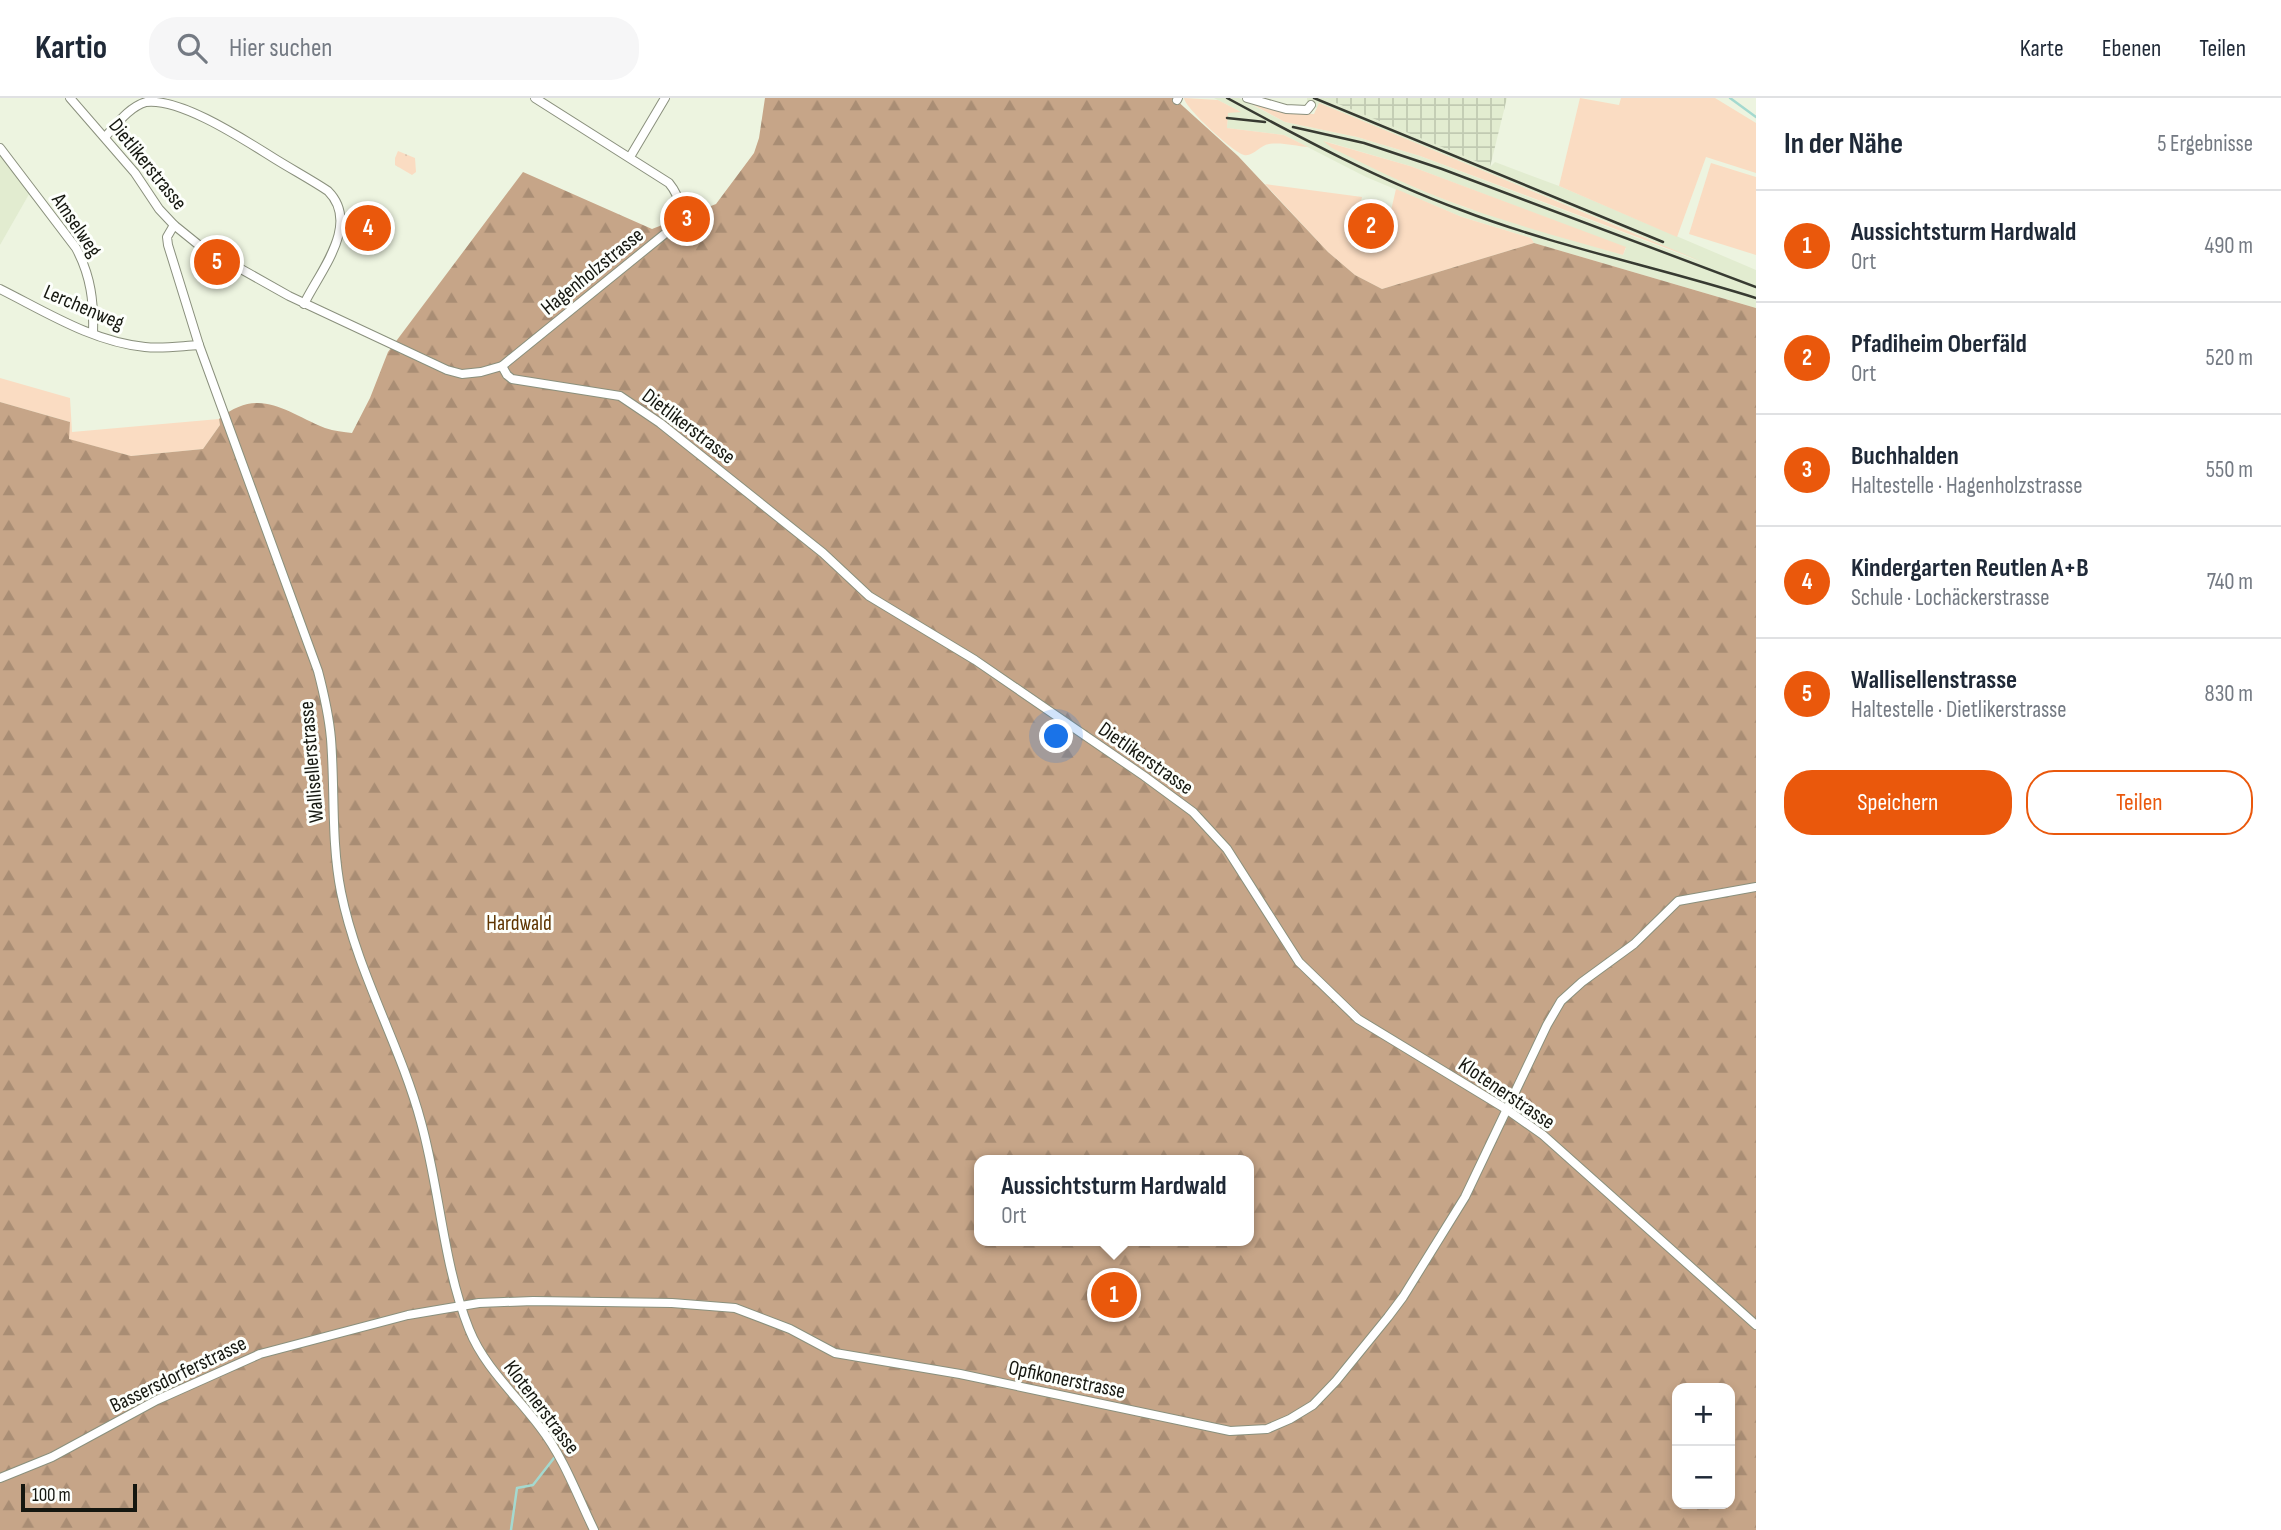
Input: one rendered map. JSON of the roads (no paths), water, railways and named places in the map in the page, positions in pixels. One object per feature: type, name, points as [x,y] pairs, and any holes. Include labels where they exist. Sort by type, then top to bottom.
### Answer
[{"type":"street","name":"Dietlikerstrasse","points":[[70,98],[105,136],[174,225],[220,257],[304,303],[447,370],[462,374],[502,366],[512,379],[620,396],[660,423],[823,553],[869,596],[975,660],[1193,812],[1227,849],[1251,885]]},
{"type":"street","name":"Hagenholzstrasse","points":[[502,366],[672,228],[680,209],[680,201],[669,183],[536,98]]},
{"type":"street","points":[[630,157],[665,98]]},
{"type":"street","points":[[1247,98],[1290,110],[1307,110],[1311,105]]},
{"type":"street","points":[[105,136],[140,104],[151,101],[183,107],[216,122],[328,191],[339,206],[340,231],[304,303]]},
{"type":"street","name":"Amselweg","points":[[0,148],[76,248],[86,266],[91,286],[93,333]]},
{"type":"street","name":"Wallisellerstrasse","points":[[174,225],[167,237],[168,245],[199,345],[318,671],[331,740],[335,846],[341,893],[356,950],[390,1031],[421,1123],[446,1247],[462,1305]]},
{"type":"street","name":"Lerchenweg","points":[[0,289],[120,343],[160,348],[199,345]]},
{"type":"street","name":"Klotenerstrasse","points":[[1251,885],[1299,962],[1358,1019],[1506,1109],[1543,1135],[1756,1325]]},
{"type":"street","name":"Opfikonerstrasse","points":[[462,1305],[533,1301],[672,1303],[735,1308],[790,1329],[835,1353],[960,1374],[1230,1431],[1267,1429],[1301,1413],[1324,1395],[1403,1297],[1465,1197],[1561,1001],[1634,944],[1678,901],[1756,887]]},
{"type":"street","name":"Bassersdorferstrasse","points":[[0,1478],[52,1457],[157,1401],[260,1354],[408,1315],[462,1305]]},
{"type":"street","name":"Klotenerstrasse","points":[[462,1305],[477,1346],[542,1429],[566,1466],[594,1530]]},
{"type":"waterway","points":[[1730,98],[1756,117]]},
{"type":"waterway","points":[[511,1530],[517,1488],[533,1485],[554,1458]]},
{"type":"railway","points":[[1227,98],[1371,172],[1461,210],[1534,235],[1756,298]]},
{"type":"railway","points":[[1314,98],[1663,242]]},
{"type":"railway","points":[[1227,118],[1265,122]]},
{"type":"railway","points":[[1293,127],[1364,143],[1442,169],[1756,287]]},
{"type":"place","name":"Buchhalden","points":[[687,219]]},
{"type":"place","name":"Pfadiheim Oberfäld","points":[[1371,226]]},
{"type":"place","name":"Kindergarten Reutlen A+B","points":[[368,228]]},
{"type":"place","name":"Wallisellenstrasse","points":[[217,262]]},
{"type":"place","name":"Aussichtsturm Hardwald","points":[[1114,1295]]},
{"type":"park label","name":"Hardwald","points":[[519,923]]}]
